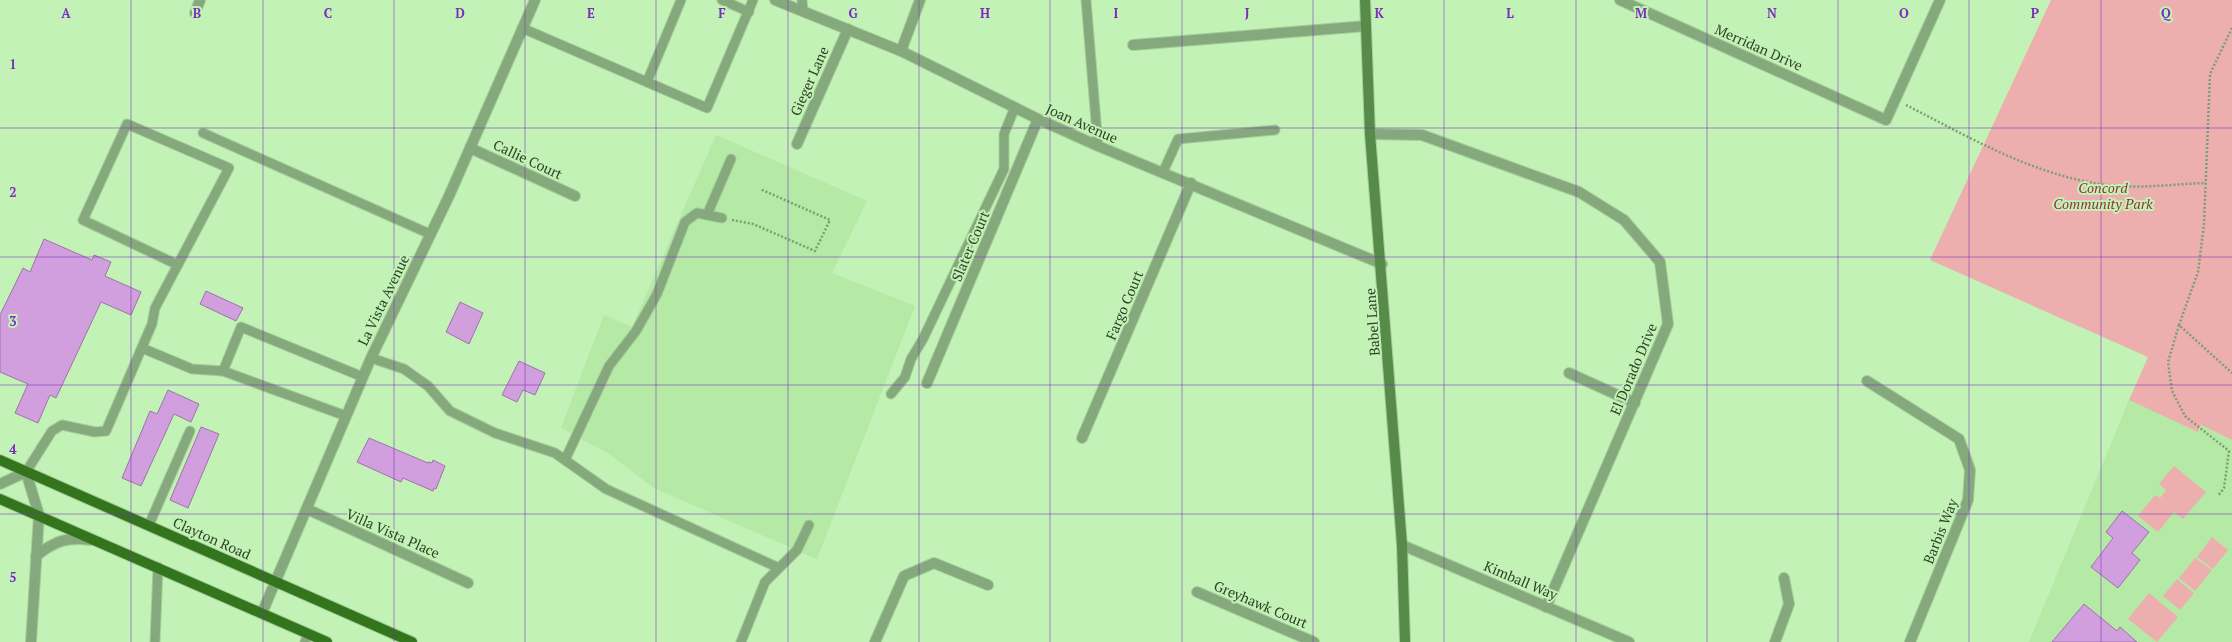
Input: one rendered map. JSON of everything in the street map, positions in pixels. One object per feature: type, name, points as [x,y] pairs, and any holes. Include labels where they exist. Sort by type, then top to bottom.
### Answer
[{"type":"main road","name":"Clayton Road","points":[[0,460],[277,581],[412,642]]},
{"type":"main road","points":[[0,499],[262,613],[306,638],[327,642]]},
{"type":"street","points":[[195,13],[200,0]]},
{"type":"street","name":"La Vista Avenue","points":[[262,613],[277,581],[371,358],[470,148],[535,0]]},
{"type":"street","name":"Joan Avenue","points":[[775,0],[901,51],[1038,119],[1098,146],[1191,183],[1382,264]]},
{"type":"street","points":[[901,51],[920,0]]},
{"type":"street","name":"Babel Lane","points":[[1365,0],[1370,134],[1382,264],[1402,545],[1405,642]]},
{"type":"street","name":"Merridan Drive","points":[[1620,0],[1886,120],[1896,100]]},
{"type":"street","points":[[1896,100],[1940,0]]},
{"type":"street","points":[[1133,45],[1366,26]]},
{"type":"street","name":"Gieger Lane","points":[[797,144],[848,29]]},
{"type":"street","name":"Slater Court","points":[[927,383],[1038,119]]},
{"type":"street","name":"El Dorado Drive","points":[[1370,134],[1422,136],[1580,192],[1624,220],[1660,262],[1668,324],[1546,607]]},
{"type":"street","name":"Callie Court","points":[[470,148],[575,196]]},
{"type":"street","name":"Fargo Court","points":[[1082,438],[1191,183]]},
{"type":"street","points":[[1569,373],[1635,403]]},
{"type":"street","name":"Barbis Way","points":[[1867,381],[1959,439],[1970,470],[1968,500],[1910,642]]},
{"type":"street","points":[[0,484],[26,472],[39,515],[31,642]]},
{"type":"street","name":"Villa Vista Place","points":[[307,509],[468,583]]},
{"type":"street","points":[[36,556],[46,547],[70,538],[96,540]]},
{"type":"street","name":"Kimball Way","points":[[1402,545],[1629,642]]},
{"type":"street","points":[[875,642],[904,576],[934,563],[988,585]]},
{"type":"street","points":[[1775,642],[1789,604],[1784,578]]},
{"type":"street","name":"Greyhawk Court","points":[[1197,592],[1314,642]]},
{"type":"lane","points":[[647,82],[681,0]]},
{"type":"lane","points":[[722,0],[749,12]]},
{"type":"lane","points":[[522,28],[707,108],[753,0]]},
{"type":"lane","points":[[802,0],[803,11]]},
{"type":"lane","points":[[1086,0],[1098,146]]},
{"type":"lane","points":[[891,394],[905,377],[911,359],[924,339],[1004,169],[1004,134],[1015,107]]},
{"type":"lane","points":[[26,472],[52,431],[62,425],[95,432],[106,430],[152,324],[155,308],[178,266],[230,168],[127,124],[83,220],[178,266]]},
{"type":"lane","points":[[1163,172],[1178,139],[1275,130]]},
{"type":"lane","points":[[203,132],[430,234]]},
{"type":"lane","points":[[707,215],[731,159]]},
{"type":"lane","points":[[565,460],[609,366],[636,331],[657,294],[685,222],[697,213],[722,218]]},
{"type":"lane","points":[[223,371],[241,327],[363,377]]},
{"type":"lane","points":[[142,348],[192,368],[223,371],[346,416]]},
{"type":"lane","points":[[371,358],[404,369],[428,386],[450,411],[496,433],[555,453],[606,490],[779,568]]},
{"type":"lane","points":[[149,525],[190,431]]},
{"type":"lane","points":[[740,642],[765,582],[797,550],[809,525]]},
{"type":"lane","points":[[155,642],[158,567]]},
{"type":"path","points":[[2218,496],[2224,488],[2229,451],[2185,416],[2172,391],[2168,362],[2179,325],[2198,272],[2204,224],[2210,74],[2232,28]]},
{"type":"path","points":[[1896,100],[2018,161],[2072,178],[2118,186],[2206,183]]},
{"type":"path","points":[[722,218],[753,224],[816,251],[830,220],[760,189]]},
{"type":"path","points":[[2179,325],[2232,373]]},
{"type":"shaded area","points":[[716,135],[867,201],[832,273],[915,306],[817,559],[654,488],[609,454],[561,428],[604,315],[632,327]]},
{"type":"shaded area","points":[[2129,400],[2198,431],[2201,425],[2232,440],[2232,642],[2029,642]]},
{"type":"green space","name":"Concord Community Park","points":[[2051,0],[2232,0],[2232,440],[2201,425],[2198,432],[2129,400],[2148,357],[1930,260]]},
{"type":"green space","points":[[2174,466],[2206,492],[2183,519],[2174,512],[2158,532],[2138,516],[2155,495],[2160,498],[2166,490],[2159,484]]},
{"type":"green space","points":[[2212,537],[2228,550],[2213,569],[2197,557]]},
{"type":"green space","points":[[2195,558],[2212,570],[2195,591],[2179,578]]},
{"type":"green space","points":[[2177,579],[2194,593],[2180,610],[2163,596]]},
{"type":"green space","points":[[2149,593],[2178,617],[2157,642],[2128,619]]},
{"type":"building","points":[[44,239],[92,260],[94,255],[111,262],[105,276],[141,292],[131,315],[101,302],[56,398],[50,395],[38,423],[15,413],[28,384],[0,372],[0,315],[23,268],[30,272]]},
{"type":"building","points":[[206,291],[243,308],[236,321],[200,304]]},
{"type":"building","points":[[460,302],[483,313],[469,344],[446,332]]},
{"type":"building","points":[[519,361],[545,373],[535,395],[523,390],[517,402],[502,395]]},
{"type":"building","points":[[168,390],[199,404],[191,422],[174,414],[141,486],[122,478],[150,411],[157,414]]},
{"type":"building","points":[[201,427],[219,434],[188,508],[170,500]]},
{"type":"building","points":[[369,438],[428,463],[432,463],[433,460],[445,466],[436,489],[434,488],[433,491],[403,478],[401,482],[357,462]]},
{"type":"building","points":[[2122,511],[2149,532],[2132,553],[2140,560],[2118,588],[2091,567],[2113,538],[2106,532]]},
{"type":"building","points":[[2084,604],[2117,631],[2120,627],[2137,642],[2052,642]]}]
